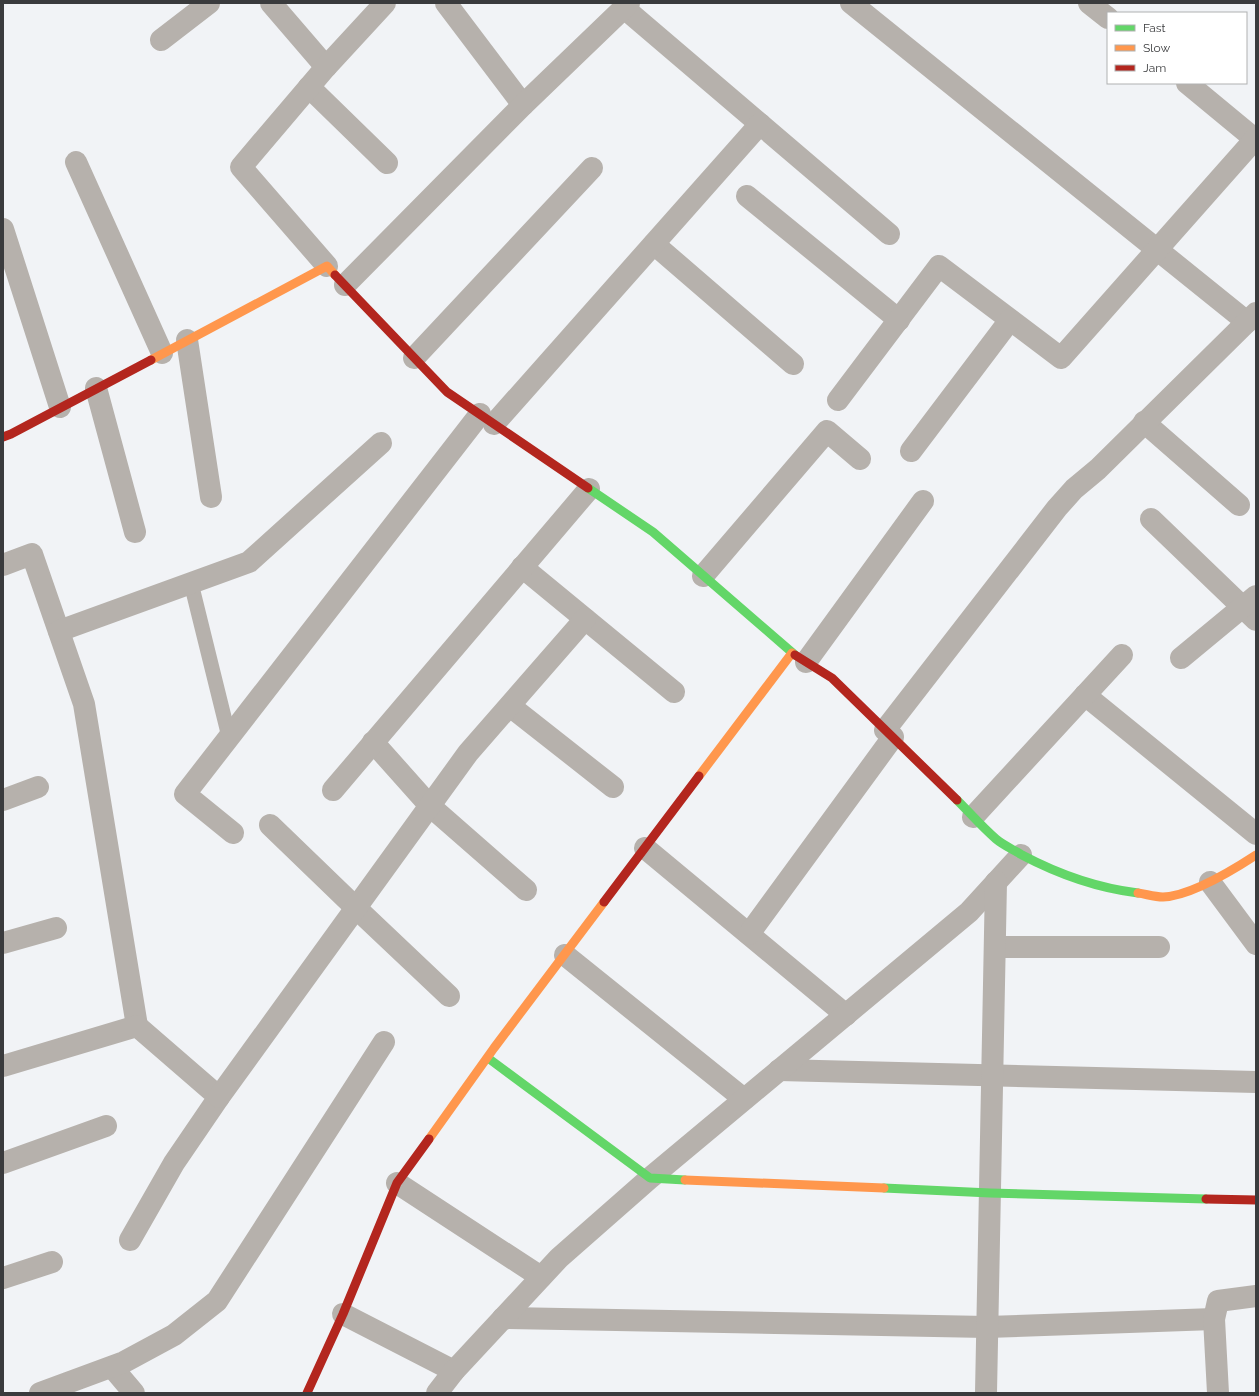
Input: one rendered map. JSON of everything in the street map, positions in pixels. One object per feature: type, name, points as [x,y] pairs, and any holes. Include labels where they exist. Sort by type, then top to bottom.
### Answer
[{"type":"street","points":[[161,40],[209,3]]},
{"type":"street","points":[[271,3],[326,67]]},
{"type":"street","points":[[385,3],[326,67],[241,167],[327,266],[447,392],[653,532],[702,576],[799,657],[832,678],[997,840],[1021,855],[1067,876],[1121,892],[1167,897],[1197,888],[1210,882],[1256,855]]},
{"type":"street","points":[[749,934],[889,734],[1057,508],[1074,489],[1098,469],[1251,317],[1157,250],[851,3]]},
{"type":"street","points":[[1089,3],[1107,17]]},
{"type":"street","points":[[345,285],[523,104],[626,5],[760,124],[890,234]]},
{"type":"street","points":[[454,6],[523,104]]},
{"type":"street","points":[[838,400],[939,266],[1061,358],[1255,139],[1188,84]]},
{"type":"street","points":[[310,87],[387,163]]},
{"type":"street","points":[[233,833],[185,794],[229,737],[487,419],[654,244],[760,124]]},
{"type":"street","points":[[76,162],[162,353]]},
{"type":"street","points":[[414,358],[592,168]]},
{"type":"street","points":[[747,196],[899,320]]},
{"type":"street","points":[[3,229],[60,407]]},
{"type":"street","points":[[654,244],[793,364]]},
{"type":"street","points":[[3,437],[327,266]]},
{"type":"street","points":[[911,451],[1010,320]]},
{"type":"street","points":[[187,340],[211,497]]},
{"type":"street","points":[[96,388],[135,532]]},
{"type":"street","points":[[1144,422],[1239,505]]},
{"type":"street","points":[[702,576],[827,432],[860,459]]},
{"type":"street","points":[[59,631],[249,562],[381,443]]},
{"type":"street","points":[[332,790],[589,489]]},
{"type":"street","points":[[307,1393],[343,1314],[396,1183],[645,848],[923,501]]},
{"type":"street","points":[[1151,520],[1252,608],[1181,658]]},
{"type":"street","points":[[3,565],[32,554],[84,704],[137,1026],[218,1097]]},
{"type":"street","points":[[522,567],[674,692]]},
{"type":"street","points":[[130,1240],[174,1163],[218,1097],[468,753],[585,619]]},
{"type":"street","points":[[973,817],[1122,655]]},
{"type":"street","points":[[1085,696],[1256,834]]},
{"type":"street","points":[[510,706],[613,787]]},
{"type":"street","points":[[373,742],[430,806],[526,890]]},
{"type":"street","points":[[5,793],[38,787]]},
{"type":"street","points":[[270,825],[449,996]]},
{"type":"street","points":[[645,848],[846,1015]]},
{"type":"street","points":[[438,1393],[454,1371],[559,1258],[650,1178],[970,912],[1021,855]]},
{"type":"street","points":[[986,1393],[996,882]]},
{"type":"street","points":[[1210,882],[1256,944]]},
{"type":"street","points":[[3,943],[56,928]]},
{"type":"street","points":[[995,947],[1159,947]]},
{"type":"street","points":[[565,955],[744,1100]]},
{"type":"street","points":[[3,1066],[137,1026]]},
{"type":"street","points":[[40,1393],[124,1362],[174,1335],[217,1302],[384,1042]]},
{"type":"street","points":[[488,1058],[650,1178],[990,1193],[1256,1200]]},
{"type":"street","points":[[779,1070],[1256,1082]]},
{"type":"street","points":[[3,1163],[106,1126]]},
{"type":"street","points":[[396,1183],[540,1277]]},
{"type":"street","points":[[3,1278],[52,1262]]},
{"type":"street","points":[[1218,1393],[1214,1319],[1218,1302],[1256,1296]]},
{"type":"street","points":[[343,1314],[454,1371]]},
{"type":"street","points":[[503,1318],[987,1327],[1214,1319]]},
{"type":"street","points":[[112,1367],[134,1393]]},
{"type":"lane","points":[[191,583],[229,737]]},
{"type":"traffic: fast","points":[[588,488],[653,532],[795,655]]},
{"type":"traffic: fast","points":[[957,800],[996,839],[1022,855],[1064,874],[1093,884],[1138,893]]},
{"type":"traffic: fast","points":[[488,1058],[650,1178],[685,1180]]},
{"type":"traffic: fast","points":[[884,1188],[990,1193],[1206,1199]]},
{"type":"traffic: slow","points":[[151,360],[327,266],[335,275]]},
{"type":"traffic: slow","points":[[699,776],[792,653]]},
{"type":"traffic: slow","points":[[1138,893],[1156,897],[1174,896],[1224,875],[1256,855]]},
{"type":"traffic: slow","points":[[429,1139],[494,1048],[604,902]]},
{"type":"traffic: slow","points":[[685,1180],[884,1188]]},
{"type":"traffic: jam","points":[[335,275],[447,392],[588,488]]},
{"type":"traffic: jam","points":[[3,437],[151,360]]},
{"type":"traffic: jam","points":[[795,655],[832,678],[957,800]]},
{"type":"traffic: jam","points":[[604,902],[699,776]]},
{"type":"traffic: jam","points":[[307,1393],[343,1314],[397,1183],[429,1139]]},
{"type":"traffic: jam","points":[[1206,1199],[1256,1200]]}]
